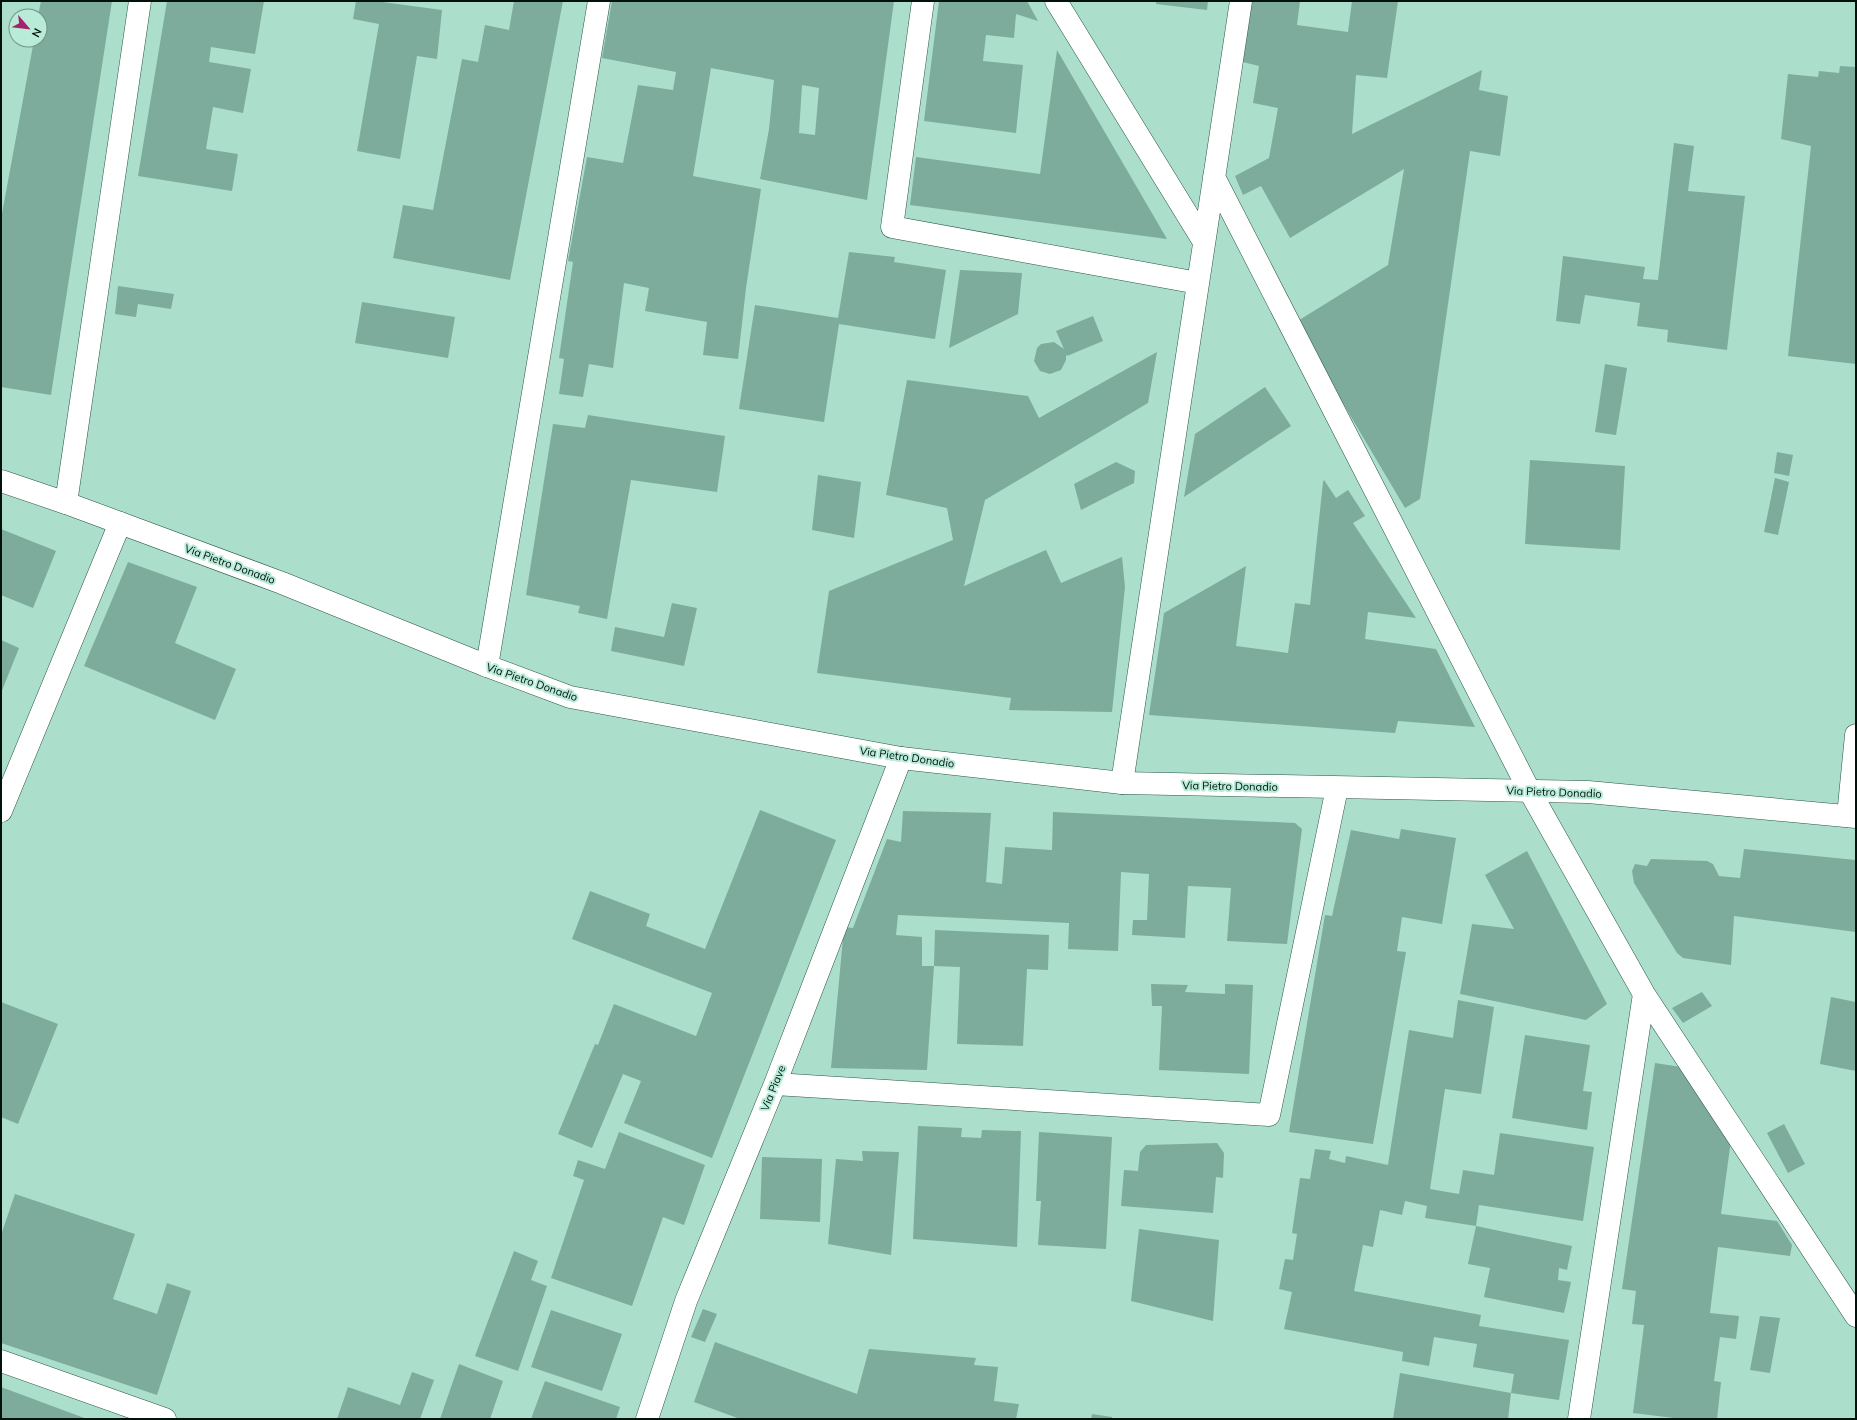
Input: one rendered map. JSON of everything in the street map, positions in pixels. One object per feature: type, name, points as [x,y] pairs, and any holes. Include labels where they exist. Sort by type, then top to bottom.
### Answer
[{"type":"street","points":[[66,503],[140,1]]},
{"type":"street","points":[[486,666],[599,1]]},
{"type":"street","points":[[923,1],[892,227],[1198,283]]},
{"type":"street","points":[[1056,1],[1204,242]]},
{"type":"street","points":[[1122,783],[1241,1]]},
{"type":"street","points":[[1214,178],[1529,790],[1644,994],[1856,1316]]},
{"type":"street","name":"Via Pietro Donadio","points":[[1,481],[66,503],[282,583],[486,666],[570,697],[901,758],[1122,783],[1588,792],[1852,816]]},
{"type":"street","points":[[1,811],[120,524]]},
{"type":"street","points":[[1852,816],[1856,736]]},
{"type":"street","name":"Via Piave","points":[[646,1419],[686,1301],[775,1084],[901,758]]},
{"type":"street","points":[[775,1084],[1269,1115],[1337,788]]},
{"type":"street","points":[[1579,1419],[1644,994]]},
{"type":"street","points":[[1,1361],[165,1419]]},
{"type":"building","points":[[41,1],[112,1],[51,395],[1,387],[1,219],[33,48],[48,48],[48,8],[40,8]]},
{"type":"building","points":[[167,1],[264,1],[255,54],[211,47],[209,62],[251,69],[243,113],[213,107],[206,149],[238,154],[232,191],[138,176]]},
{"type":"building","points":[[356,1],[375,1],[442,10],[437,59],[417,56],[400,159],[357,151],[379,24],[353,19]]},
{"type":"building","points":[[514,1],[563,1],[510,280],[393,258],[403,205],[433,210],[462,59],[478,62],[485,25],[509,30]]},
{"type":"building","points":[[612,1],[894,1],[867,200],[760,179],[769,129],[774,80],[711,68],[693,176],[761,189],[746,288],[738,359],[703,355],[707,322],[645,311],[649,288],[624,283],[613,368],[589,364],[583,397],[559,394],[564,359],[559,358],[573,262],[568,261],[587,157],[623,163],[638,85],[673,90],[676,72],[602,58]],"holes":[[[802,85],[819,88],[815,135],[799,133]]]},
{"type":"building","points":[[939,1],[1027,1],[1038,21],[1016,14],[1014,38],[986,35],[983,61],[1023,65],[1016,133],[924,121]]},
{"type":"building","points":[[1156,1],[1208,1],[1207,10],[1156,4]]},
{"type":"building","points":[[1248,1],[1300,1],[1297,25],[1348,32],[1352,1],[1398,1],[1387,78],[1356,75],[1352,134],[1482,70],[1479,90],[1508,96],[1500,156],[1470,151],[1420,499],[1405,508],[1315,356],[1288,327],[1388,265],[1404,169],[1290,238],[1261,186],[1243,195],[1235,176],[1269,158],[1278,108],[1253,103],[1259,66],[1239,61]]},
{"type":"building","points":[[1057,50],[1167,239],[910,205],[916,157],[1040,174]]},
{"type":"building","points":[[1840,66],[1856,67],[1856,364],[1788,356],[1811,146],[1781,139],[1788,74],[1818,77],[1819,71],[1839,73]]},
{"type":"building","points":[[1674,143],[1694,146],[1688,191],[1745,196],[1727,350],[1667,342],[1668,330],[1637,326],[1640,303],[1585,295],[1580,324],[1556,321],[1563,256],[1645,267],[1643,279],[1658,280]]},
{"type":"building","points":[[849,252],[895,257],[894,262],[946,270],[935,339],[839,324],[824,422],[739,409],[755,305],[838,318]]},
{"type":"building","points":[[960,270],[1022,273],[1018,314],[949,348]]},
{"type":"building","points":[[118,286],[174,294],[171,309],[138,304],[136,317],[115,314]]},
{"type":"building","points":[[362,302],[455,317],[448,358],[355,343]]},
{"type":"building","points":[[1093,316],[1103,341],[1067,356],[1066,354],[1066,360],[1061,370],[1050,374],[1040,371],[1034,361],[1037,348],[1041,344],[1054,342],[1064,349],[1056,331]]},
{"type":"building","points":[[1157,352],[1148,403],[985,500],[964,586],[1046,550],[1061,583],[1122,557],[1125,587],[1112,712],[1009,710],[1011,698],[817,673],[829,591],[953,540],[947,508],[886,495],[907,380],[1028,396],[1039,418]]},
{"type":"building","points":[[1605,364],[1627,368],[1616,435],[1595,432]]},
{"type":"building","points":[[1265,387],[1291,426],[1184,497],[1195,434]]},
{"type":"building","points":[[588,415],[725,436],[717,492],[631,480],[607,619],[578,613],[580,606],[526,595],[553,424],[585,428]]},
{"type":"building","points":[[1777,452],[1793,455],[1789,476],[1774,473]]},
{"type":"building","points":[[1530,460],[1625,466],[1620,550],[1525,544]]},
{"type":"building","points":[[1116,462],[1135,471],[1134,483],[1081,510],[1074,484]]},
{"type":"building","points":[[818,475],[861,482],[854,538],[812,530]]},
{"type":"building","points":[[1775,478],[1789,482],[1778,535],[1764,532]]},
{"type":"building","points":[[1324,480],[1336,498],[1348,490],[1365,516],[1353,523],[1416,618],[1368,612],[1365,639],[1436,649],[1475,727],[1398,721],[1395,733],[1149,715],[1164,613],[1246,566],[1236,646],[1288,653],[1295,603],[1310,605]]},
{"type":"building","points":[[1,529],[56,551],[33,608],[1,595]]},
{"type":"building","points":[[128,562],[197,587],[175,643],[236,669],[215,720],[84,666]]},
{"type":"building","points":[[672,603],[697,608],[684,666],[611,651],[615,627],[664,637]]},
{"type":"building","points":[[1,640],[19,648],[1,693]]},
{"type":"building","points":[[760,810],[836,840],[712,1158],[624,1123],[641,1081],[623,1074],[592,1148],[558,1134],[595,1044],[598,1045],[614,1004],[696,1036],[712,993],[572,939],[590,891],[650,914],[646,926],[705,949]]},
{"type":"building","points":[[903,811],[991,813],[986,882],[1002,884],[1005,847],[1052,850],[1053,812],[1295,823],[1302,829],[1287,944],[1227,941],[1231,888],[1188,886],[1185,938],[1132,935],[1133,920],[1147,920],[1149,874],[1121,872],[1118,951],[1068,949],[1069,923],[898,915],[896,935],[922,937],[922,966],[934,966],[927,1070],[831,1068],[844,927],[853,928],[887,839],[901,842]]},
{"type":"building","points":[[1401,829],[1456,838],[1442,924],[1402,917],[1397,951],[1406,952],[1373,1144],[1289,1132],[1325,915],[1332,916],[1351,830],[1399,839]]},
{"type":"building","points":[[1744,849],[1856,860],[1856,932],[1734,916],[1731,965],[1683,958],[1677,953],[1634,883],[1632,871],[1635,864],[1647,866],[1651,859],[1707,861],[1713,864],[1719,876],[1740,878]]},
{"type":"building","points":[[1527,851],[1607,1004],[1586,1020],[1460,994],[1472,924],[1514,929],[1485,875]]},
{"type":"building","points":[[935,930],[1049,935],[1048,970],[1027,969],[1023,1046],[957,1044],[960,967],[934,966]]},
{"type":"building","points":[[1151,984],[1188,985],[1185,992],[1225,994],[1225,984],[1253,985],[1249,1074],[1159,1070],[1162,1006],[1152,1006]]},
{"type":"building","points":[[1702,992],[1712,1006],[1683,1023],[1672,1008]]},
{"type":"building","points":[[1831,997],[1856,1002],[1856,1071],[1820,1064]]},
{"type":"building","points":[[1458,1000],[1494,1007],[1481,1094],[1445,1089],[1430,1189],[1459,1194],[1463,1170],[1494,1175],[1500,1133],[1594,1147],[1583,1221],[1479,1205],[1476,1226],[1425,1218],[1427,1206],[1405,1201],[1402,1215],[1380,1210],[1373,1247],[1363,1245],[1354,1291],[1481,1315],[1479,1326],[1569,1340],[1559,1400],[1511,1393],[1514,1374],[1473,1367],[1477,1344],[1434,1337],[1429,1366],[1402,1361],[1403,1352],[1284,1329],[1292,1292],[1279,1289],[1285,1259],[1293,1260],[1297,1234],[1292,1233],[1300,1178],[1310,1179],[1315,1149],[1331,1151],[1329,1159],[1345,1163],[1346,1156],[1388,1165],[1409,1030],[1453,1038]]},
{"type":"building","points":[[1,1002],[58,1024],[18,1124],[1,1117]]},
{"type":"building","points":[[1525,1035],[1590,1045],[1583,1091],[1592,1092],[1587,1130],[1512,1118]]},
{"type":"building","points":[[1655,1063],[1681,1067],[1731,1140],[1721,1214],[1777,1221],[1792,1245],[1790,1256],[1718,1247],[1710,1313],[1739,1316],[1736,1339],[1720,1337],[1714,1381],[1721,1382],[1717,1419],[1682,1419],[1633,1413],[1644,1325],[1632,1324],[1636,1291],[1622,1289]]},
{"type":"building","points":[[1784,1124],[1805,1164],[1788,1173],[1767,1133]]},
{"type":"building","points":[[918,1126],[962,1128],[961,1137],[981,1138],[982,1130],[1021,1131],[1017,1247],[913,1239]]},
{"type":"building","points":[[619,1132],[705,1165],[684,1225],[663,1217],[632,1306],[551,1278],[584,1180],[573,1176],[578,1160],[605,1169]]},
{"type":"building","points":[[1039,1132],[1112,1137],[1106,1249],[1038,1245],[1041,1201],[1036,1201]]},
{"type":"building","points":[[1217,1143],[1224,1153],[1223,1178],[1216,1177],[1213,1213],[1121,1206],[1124,1170],[1138,1171],[1140,1152],[1146,1145]]},
{"type":"building","points":[[862,1151],[899,1152],[891,1255],[828,1244],[836,1159],[863,1161]]},
{"type":"building","points":[[762,1157],[822,1159],[820,1222],[760,1219]]},
{"type":"building","points":[[15,1194],[135,1234],[113,1299],[157,1314],[167,1283],[191,1291],[157,1395],[1,1343],[1,1235]]},
{"type":"building","points":[[1476,1226],[1572,1246],[1567,1270],[1559,1268],[1558,1280],[1571,1282],[1564,1313],[1484,1297],[1490,1268],[1468,1264]]},
{"type":"building","points":[[1139,1229],[1219,1240],[1213,1321],[1131,1301]]},
{"type":"building","points":[[514,1251],[538,1261],[531,1280],[547,1286],[518,1371],[475,1356]]},
{"type":"building","points":[[703,1309],[717,1314],[705,1342],[691,1337]]},
{"type":"building","points":[[551,1310],[622,1334],[602,1391],[531,1367]]},
{"type":"building","points":[[1760,1316],[1780,1318],[1770,1373],[1750,1370]]},
{"type":"building","points":[[715,1342],[857,1394],[869,1349],[976,1358],[974,1365],[998,1367],[994,1401],[1019,1404],[1016,1419],[740,1419],[694,1402]]},
{"type":"building","points":[[459,1364],[503,1381],[490,1419],[440,1419]]},
{"type":"building","points":[[412,1372],[434,1380],[420,1419],[337,1419],[348,1387],[400,1405]]},
{"type":"building","points":[[1400,1373],[1511,1393],[1508,1419],[1393,1419]]},
{"type":"building","points":[[545,1381],[620,1407],[616,1419],[531,1419]]},
{"type":"building","points":[[1,1387],[87,1419],[1,1419]]},
{"type":"building","points":[[1092,1414],[1112,1417],[1112,1419],[1091,1419]]}]
